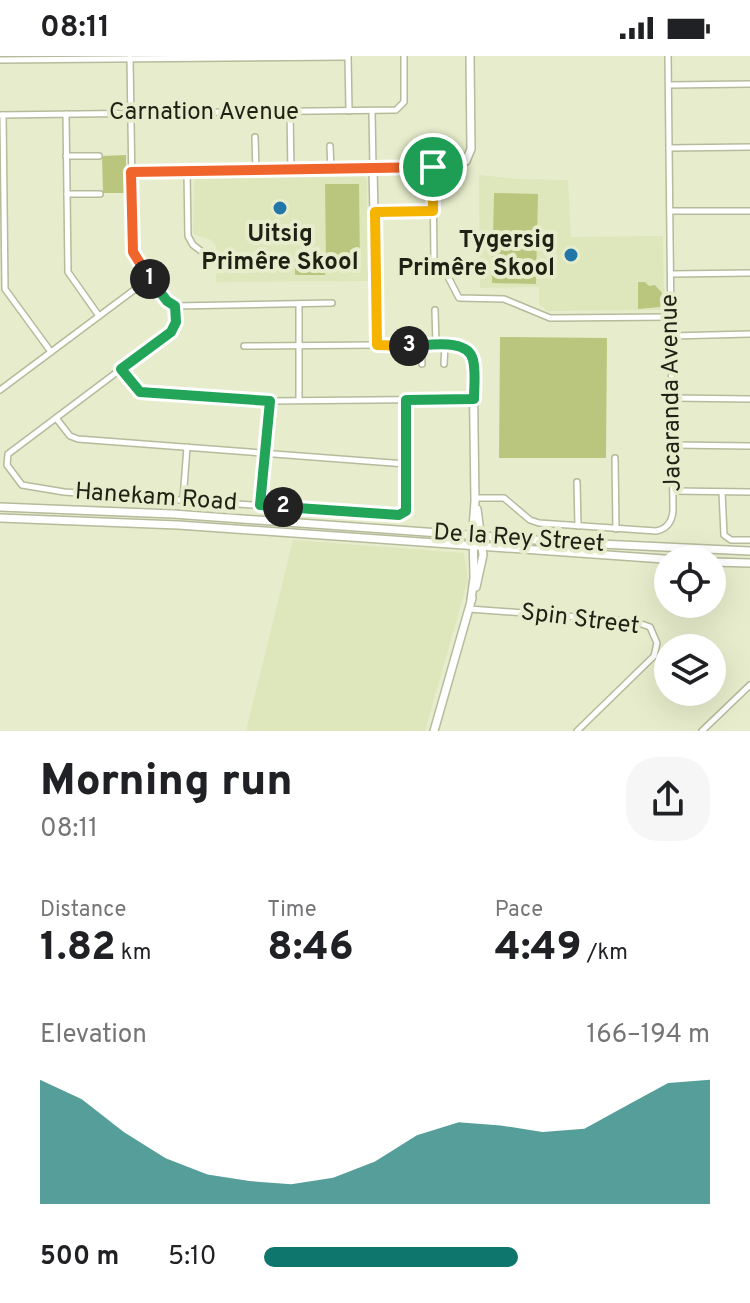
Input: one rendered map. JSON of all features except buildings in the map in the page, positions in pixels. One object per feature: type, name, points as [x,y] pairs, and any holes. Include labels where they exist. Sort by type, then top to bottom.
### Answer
[{"type":"main road","points":[[470,56],[471,149],[464,163],[455,167],[373,169],[377,345],[461,346],[471,354],[474,365],[474,578],[470,605]]},
{"type":"main road","points":[[434,731],[482,566],[483,536],[475,499]]},
{"type":"main road","name":"De la Rey Street","points":[[0,507],[173,514],[750,551]]},
{"type":"main road","name":"De la Rey Street","points":[[0,518],[178,525],[654,558]]},
{"type":"main road","points":[[726,562],[750,563]]},
{"type":"street","points":[[0,60],[348,56],[349,111]]},
{"type":"street","name":"Carnation Avenue","points":[[2,115],[396,110],[404,102],[404,56]]},
{"type":"street","name":"Jacaranda Avenue","points":[[475,499],[504,498],[534,522],[656,531],[665,528],[673,518],[668,56]]},
{"type":"street","points":[[130,57],[133,252],[167,301],[175,306],[332,303]]},
{"type":"street","points":[[669,85],[750,84]]},
{"type":"street","points":[[131,172],[373,169],[372,111]]},
{"type":"street","points":[[290,112],[291,171]]},
{"type":"street","points":[[66,114],[68,272],[99,316]]},
{"type":"street","points":[[2,115],[5,289],[51,352]]},
{"type":"street","points":[[255,137],[256,171]]},
{"type":"street","points":[[330,146],[331,170]]},
{"type":"street","points":[[669,148],[750,147]]},
{"type":"street","points":[[66,156],[99,156]]},
{"type":"street","points":[[433,167],[434,262],[446,273],[459,298],[504,299],[550,318],[671,317]]},
{"type":"street","points":[[187,172],[188,236],[193,245],[205,254]]},
{"type":"street","points":[[67,194],[100,194]]},
{"type":"street","points":[[375,212],[433,211]]},
{"type":"street","points":[[670,211],[750,211]]},
{"type":"street","points":[[671,274],[750,273]]},
{"type":"street","points":[[0,390],[150,278]]},
{"type":"street","points":[[299,304],[299,400]]},
{"type":"street","points":[[175,306],[173,330],[56,418],[70,436],[75,439],[406,464]]},
{"type":"street","points":[[435,310],[444,364]]},
{"type":"street","points":[[671,336],[750,334]]},
{"type":"street","points":[[244,346],[377,345]]},
{"type":"street","points":[[421,346],[422,364]]},
{"type":"street","points":[[121,369],[140,392],[270,401],[474,399]]},
{"type":"street","points":[[672,398],[750,399]]},
{"type":"street","name":"Hanekam Road","points":[[56,418],[8,454],[7,465],[26,487],[401,515],[407,507],[406,400]]},
{"type":"street","points":[[260,505],[270,401]]},
{"type":"street","points":[[673,445],[750,446]]},
{"type":"street","points":[[183,500],[187,447]]},
{"type":"street","points":[[615,458],[616,529]]},
{"type":"street","points":[[577,482],[578,526]]},
{"type":"street","points":[[673,491],[750,492]]},
{"type":"street","points":[[722,492],[724,535],[731,540],[750,540]]},
{"type":"street","name":"Spin Street","points":[[470,605],[633,621],[650,627],[657,643],[654,656],[577,731]]},
{"type":"street","points":[[702,731],[750,685]]},
{"type":"shaded area","name":"Tygersig Primêre Skool","points":[[479,175],[568,180],[571,237],[663,236],[664,310],[547,311],[539,304],[539,287],[480,288]]},
{"type":"shaded area","name":"Uitsig Primêre Skool","points":[[363,176],[367,180],[368,281],[216,282],[216,246],[211,240],[193,234],[194,180]]},
{"type":"shaded area","points":[[293,540],[464,553],[468,580],[425,731],[246,731]]},
{"type":"green space","points":[[126,155],[126,193],[103,193],[102,156]]},
{"type":"green space","points":[[325,184],[359,184],[360,264],[326,264],[325,275],[295,275],[295,260],[326,259]]},
{"type":"green space","points":[[494,193],[538,194],[536,284],[492,283]]},
{"type":"green space","points":[[638,282],[655,285],[662,293],[660,307],[638,309]]},
{"type":"green space","points":[[500,337],[607,338],[606,458],[499,458]]},
{"type":"place","name":"Uitsig Primêre Skool","points":[[280,208]]},
{"type":"place","name":"Tygersig Primêre Skool","points":[[571,255]]},
{"type":"route","points":[[433,167],[433,211],[375,212],[377,345],[458,345],[465,348],[473,359],[474,399],[406,400],[407,507],[401,515],[260,505],[270,401],[140,392],[121,369],[171,332],[176,322],[175,306],[167,301],[134,255],[131,172],[433,167]]}]
